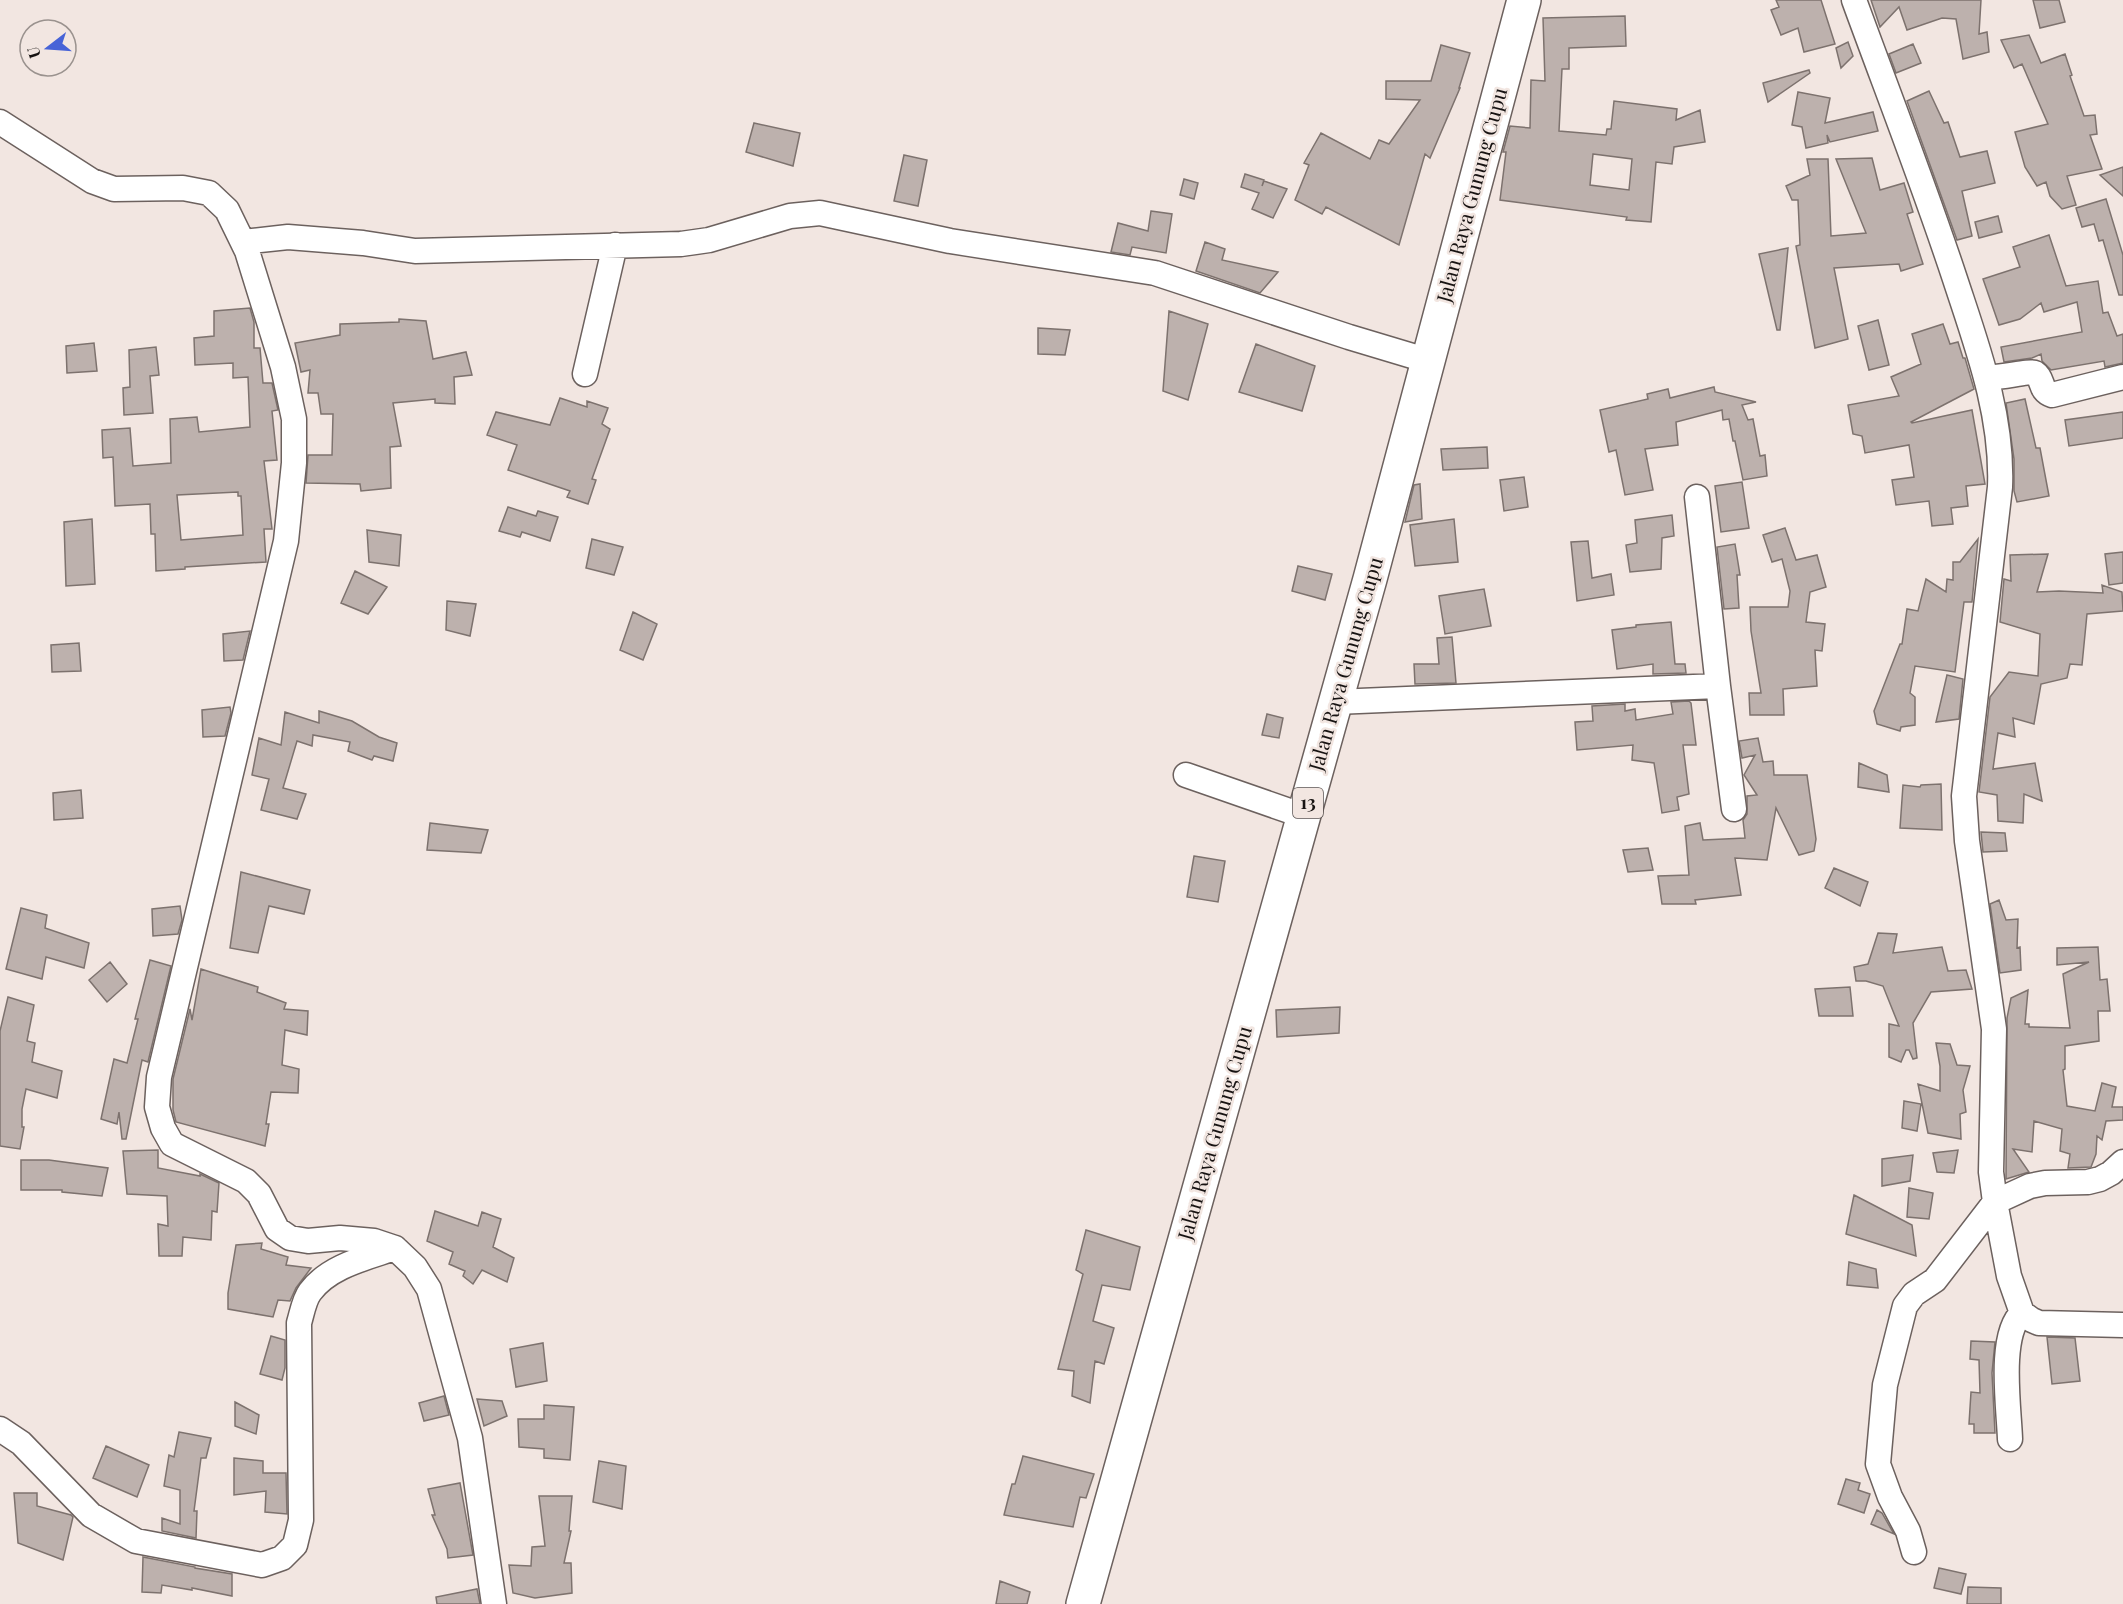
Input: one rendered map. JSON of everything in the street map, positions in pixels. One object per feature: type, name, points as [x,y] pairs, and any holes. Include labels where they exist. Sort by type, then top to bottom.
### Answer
[{"type":"highway","name":"Jalan Raya Gunung Cupu","points":[[1083,1604],[1370,579],[1524,0]]},
{"type":"street","points":[[1854,0],[1922,182],[1987,378],[1998,429],[2001,462],[2000,487],[1964,796],[1967,841],[1994,1029],[1991,1172],[2009,1276],[2022,1312],[2032,1320],[2039,1323],[2123,1325]]},
{"type":"street","points":[[0,122],[92,182],[114,189],[183,188],[209,193],[227,210],[243,242],[283,367],[294,419],[294,463],[286,541],[159,1077],[157,1107],[163,1128],[172,1144],[246,1181],[259,1194],[277,1229],[290,1238],[308,1241],[340,1238],[374,1241],[395,1248],[415,1267],[429,1289],[470,1438],[494,1604]]},
{"type":"street","points":[[243,242],[288,237],[363,243],[415,251],[681,244],[709,240],[790,216],[820,213],[950,241],[1155,273],[1429,361]]},
{"type":"street","points":[[585,374],[615,245]]},
{"type":"street","points":[[1987,378],[1997,379],[2028,371],[2034,372],[2038,375],[2044,391],[2052,395],[2123,377]]},
{"type":"street","points":[[1697,497],[1734,809]]},
{"type":"street","points":[[1335,702],[1718,686]]},
{"type":"street","points":[[1186,775],[1304,816]]},
{"type":"street","points":[[1914,1552],[1908,1531],[1890,1497],[1878,1464],[1885,1386],[1905,1306],[1914,1294],[1935,1280],[1995,1202],[2030,1186],[2100,1179],[2123,1162]]},
{"type":"street","points":[[0,1429],[21,1443],[91,1515],[136,1541],[262,1565],[282,1558],[295,1545],[301,1520],[299,1323],[308,1294],[323,1277],[349,1264],[395,1248]]},
{"type":"street","points":[[2010,1439],[2007,1361],[2013,1325],[2022,1312]]},
{"type":"building","points":[[1776,0],[1821,0],[1835,44],[1804,52],[1798,28],[1781,35],[1771,10],[1779,7]]},
{"type":"building","points":[[1871,0],[1981,0],[1979,34],[1987,32],[1989,52],[1963,59],[1956,19],[1942,18],[1907,30],[1899,7],[1880,27]]},
{"type":"building","points":[[2033,0],[2059,0],[2065,22],[2040,28]]},
{"type":"building","points":[[1625,16],[1626,46],[1569,48],[1569,69],[1562,69],[1559,131],[1606,135],[1607,129],[1611,129],[1614,101],[1677,109],[1676,120],[1700,110],[1705,142],[1674,147],[1672,164],[1656,162],[1651,222],[1500,200],[1506,152],[1503,152],[1510,126],[1530,128],[1531,80],[1545,81],[1543,18]],"holes":[[[1593,154],[1632,159],[1629,190],[1590,185]]]},
{"type":"building","points":[[2029,35],[2041,63],[2065,54],[2084,116],[2095,115],[2097,134],[2090,135],[2102,169],[2067,176],[2076,205],[2062,209],[2050,196],[2046,182],[2037,186],[2025,167],[2015,132],[2048,124],[2022,64],[2014,68],[2001,40]]},
{"type":"building","points":[[1848,42],[1853,56],[1841,68],[1836,48]]},
{"type":"building","points":[[1913,44],[1921,63],[1896,73],[1889,54]]},
{"type":"building","points":[[1441,45],[1470,53],[1460,88],[1430,158],[1425,154],[1399,245],[1326,207],[1322,214],[1295,200],[1309,165],[1304,163],[1321,133],[1370,159],[1379,140],[1389,144],[1420,100],[1386,99],[1386,81],[1431,81]]},
{"type":"building","points":[[1809,70],[1810,73],[1768,102],[1763,83]]},
{"type":"building","points":[[1929,91],[1944,123],[1948,122],[1960,157],[1987,151],[1995,183],[1962,191],[1972,236],[1957,240],[1907,101]]},
{"type":"building","points":[[1798,92],[1830,98],[1825,123],[1873,112],[1878,131],[1830,142],[1827,135],[1828,143],[1806,148],[1802,127],[1792,125]]},
{"type":"building","points":[[754,123],[800,133],[793,166],[746,152]]},
{"type":"building","points":[[904,155],[927,160],[918,206],[894,201]]},
{"type":"building","points":[[1872,158],[1880,190],[1904,183],[1913,212],[1907,214],[1923,264],[1901,271],[1899,264],[1834,268],[1848,339],[1815,348],[1796,246],[1800,245],[1798,200],[1792,200],[1786,186],[1810,175],[1807,159],[1828,159],[1831,236],[1866,233],[1836,159]]},
{"type":"building","points":[[2123,167],[2123,196],[2100,175]]},
{"type":"building","points":[[1245,174],[1264,180],[1262,186],[1264,181],[1287,189],[1273,218],[1252,209],[1259,193],[1241,187]]},
{"type":"building","points":[[1184,179],[1198,183],[1194,199],[1180,195]]},
{"type":"building","points":[[2106,199],[2123,255],[2123,295],[2119,295],[2103,240],[2099,241],[2094,224],[2082,227],[2076,208]]},
{"type":"building","points":[[1151,211],[1172,214],[1166,253],[1132,247],[1130,255],[1111,252],[1118,223],[1148,231]]},
{"type":"building","points":[[1998,216],[2002,232],[1979,238],[1975,222]]},
{"type":"building","points":[[2049,235],[2066,286],[2098,281],[2103,313],[2108,312],[2117,336],[2123,334],[2123,363],[2105,367],[2104,361],[2051,370],[2042,361],[2041,354],[2032,358],[2004,362],[2001,347],[2082,332],[2077,302],[2044,312],[2041,303],[2020,319],[1999,325],[1983,279],[2020,267],[2013,247]]},
{"type":"building","points":[[1205,242],[1225,249],[1222,260],[1278,272],[1260,293],[1196,271]]},
{"type":"building","points":[[1788,248],[1780,330],[1777,330],[1759,254]]},
{"type":"building","points":[[250,308],[254,322],[254,348],[260,348],[263,383],[272,383],[278,410],[272,411],[277,460],[264,461],[272,529],[264,529],[266,562],[156,571],[155,534],[151,534],[150,504],[115,506],[113,457],[103,458],[102,430],[130,428],[133,466],[171,463],[170,419],[197,417],[199,432],[250,427],[248,377],[233,378],[233,363],[195,365],[194,338],[214,336],[214,311]],"holes":[[[238,492],[238,496],[241,496],[243,535],[181,540],[177,495]]]},
{"type":"building","points":[[1169,311],[1208,324],[1188,400],[1163,391]]},
{"type":"building","points":[[399,319],[426,321],[433,359],[466,352],[472,375],[454,377],[455,404],[435,403],[435,399],[393,403],[401,446],[390,447],[391,488],[361,491],[360,484],[306,483],[308,455],[332,455],[333,414],[321,414],[318,393],[308,393],[310,370],[301,372],[295,343],[340,335],[340,324],[399,322]]},
{"type":"building","points":[[1878,320],[1889,365],[1869,370],[1858,326]]},
{"type":"building","points":[[1943,324],[1950,344],[1958,342],[1974,389],[1911,422],[1972,410],[1985,484],[1966,486],[1968,506],[1951,508],[1953,524],[1932,526],[1929,501],[1896,505],[1892,480],[1914,477],[1909,445],[1865,453],[1862,436],[1853,434],[1848,405],[1899,396],[1891,377],[1921,364],[1912,334]]},
{"type":"building","points":[[1038,328],[1070,330],[1065,355],[1038,354]]},
{"type":"building","points":[[94,343],[97,371],[67,373],[66,346]]},
{"type":"building","points":[[1256,344],[1315,366],[1302,411],[1239,392]]},
{"type":"building","points":[[156,347],[159,375],[150,376],[153,413],[124,415],[123,388],[130,387],[129,350]]},
{"type":"building","points":[[1714,387],[1715,392],[1756,402],[1742,405],[1748,420],[1753,419],[1760,456],[1765,455],[1767,476],[1743,480],[1729,419],[1723,420],[1722,410],[1676,422],[1678,445],[1645,449],[1653,490],[1625,495],[1616,450],[1609,452],[1600,410],[1648,399],[1647,394],[1668,389],[1670,398]]},
{"type":"building","points":[[560,398],[587,407],[587,401],[608,408],[602,424],[610,429],[592,479],[596,480],[588,504],[567,497],[570,491],[508,470],[517,445],[487,435],[496,412],[550,425]]},
{"type":"building","points":[[2025,399],[2036,448],[2040,448],[2049,496],[2017,502],[2006,403]]},
{"type":"building","points":[[2123,412],[2123,438],[2069,446],[2065,420]]},
{"type":"building","points":[[1487,447],[1488,468],[1443,470],[1441,449]]},
{"type":"building","points":[[1524,477],[1528,507],[1504,511],[1500,480]]},
{"type":"building","points":[[1742,482],[1749,528],[1721,532],[1715,486]]},
{"type":"building","points":[[1420,484],[1422,519],[1405,522],[1414,485]]},
{"type":"building","points":[[508,507],[536,516],[538,511],[558,517],[550,541],[522,532],[520,537],[499,531]]},
{"type":"building","points":[[1672,515],[1674,536],[1662,538],[1661,569],[1630,572],[1626,545],[1637,543],[1635,520]]},
{"type":"building","points":[[92,519],[95,584],[66,586],[64,522]]},
{"type":"building","points":[[1454,519],[1458,562],[1415,566],[1410,525]]},
{"type":"building","points":[[1785,528],[1796,560],[1817,555],[1826,587],[1810,592],[1806,622],[1825,624],[1822,651],[1815,650],[1817,686],[1783,689],[1784,715],[1750,715],[1749,693],[1761,693],[1751,631],[1750,607],[1788,607],[1790,591],[1782,559],[1772,562],[1763,535]]},
{"type":"building","points":[[367,530],[401,535],[399,566],[369,562]]},
{"type":"building","points":[[592,539],[623,547],[614,575],[586,568]]},
{"type":"building","points":[[1978,539],[1972,602],[1964,602],[1955,672],[1915,666],[1910,693],[1915,697],[1915,725],[1901,727],[1900,731],[1877,724],[1874,711],[1900,644],[1902,644],[1907,609],[1918,611],[1926,579],[1946,592],[1947,579],[1953,580],[1953,562],[1960,562]]},
{"type":"building","points":[[1588,541],[1592,578],[1611,574],[1614,595],[1577,601],[1571,542]]},
{"type":"building","points":[[1735,544],[1740,575],[1737,575],[1739,608],[1724,609],[1717,547]]},
{"type":"building","points":[[2123,552],[2123,583],[2109,585],[2105,554]]},
{"type":"building","points":[[2048,554],[2037,592],[2103,593],[2102,585],[2122,592],[2123,611],[2087,614],[2082,665],[2070,664],[2067,678],[2041,684],[2034,724],[2013,718],[2015,737],[1998,733],[1993,769],[2035,763],[2042,801],[2024,794],[2023,823],[1998,821],[1997,795],[1979,792],[1990,697],[2009,672],[2038,676],[2040,634],[2000,622],[2004,579],[2011,581],[2010,555]]},
{"type":"building","points":[[1298,566],[1332,574],[1325,600],[1292,591]]},
{"type":"building","points":[[355,571],[387,587],[368,614],[341,603]]},
{"type":"building","points":[[1484,589],[1491,626],[1445,634],[1439,596]]},
{"type":"building","points":[[447,601],[476,604],[470,636],[446,630]]},
{"type":"building","points":[[633,612],[657,624],[643,660],[620,650]]},
{"type":"building","points":[[1671,622],[1675,664],[1685,664],[1686,673],[1653,674],[1653,664],[1617,669],[1612,630]]},
{"type":"building","points":[[250,631],[243,660],[224,661],[223,634]]},
{"type":"building","points":[[1452,637],[1456,683],[1415,684],[1414,664],[1439,664],[1437,638]]},
{"type":"building","points":[[79,643],[81,671],[52,672],[51,645]]},
{"type":"building","points":[[1947,675],[1963,679],[1959,719],[1936,722]]},
{"type":"building","points":[[1689,701],[1696,745],[1683,745],[1689,794],[1677,797],[1679,810],[1662,813],[1654,763],[1632,760],[1633,745],[1577,750],[1575,722],[1593,721],[1592,706],[1625,704],[1625,711],[1635,709],[1636,720],[1673,714],[1671,702]]},
{"type":"building","points":[[230,707],[231,713],[225,736],[203,737],[202,710]]},
{"type":"building","points":[[319,711],[352,721],[379,737],[397,743],[393,761],[374,756],[372,760],[348,751],[350,742],[313,735],[312,746],[297,741],[283,788],[306,794],[297,819],[261,810],[269,779],[252,775],[259,738],[281,745],[285,712],[319,723]]},
{"type":"building","points":[[1267,714],[1283,718],[1279,738],[1262,735]]},
{"type":"building","points":[[1758,738],[1763,762],[1773,761],[1774,775],[1807,775],[1816,839],[1814,851],[1799,855],[1776,808],[1767,860],[1735,858],[1741,895],[1695,900],[1696,904],[1662,904],[1658,876],[1689,875],[1685,826],[1700,823],[1703,840],[1745,838],[1743,820],[1747,814],[1747,796],[1757,795],[1744,775],[1755,755],[1742,758],[1739,741]]},
{"type":"building","points":[[1859,763],[1887,775],[1889,792],[1858,787]]},
{"type":"building","points":[[1941,784],[1942,830],[1900,828],[1903,785],[1920,787],[1921,785]]},
{"type":"building","points":[[81,790],[83,818],[54,820],[53,793]]},
{"type":"building","points":[[430,823],[488,830],[481,853],[427,850]]},
{"type":"building","points":[[1981,832],[2005,833],[2007,851],[1983,852]]},
{"type":"building","points":[[1648,848],[1653,870],[1628,872],[1623,850]]},
{"type":"building","points":[[1194,856],[1225,861],[1218,902],[1187,897]]},
{"type":"building","points":[[1834,868],[1868,882],[1860,906],[1825,888]]},
{"type":"building","points":[[241,872],[310,890],[304,914],[269,906],[258,953],[230,948]]},
{"type":"building","points":[[1999,900],[2006,920],[2018,919],[2017,948],[2020,947],[2021,970],[2000,973],[1990,904]]},
{"type":"building","points":[[180,906],[182,920],[178,934],[153,936],[152,909]]},
{"type":"building","points":[[21,908],[47,915],[45,928],[89,943],[84,968],[46,957],[42,979],[6,969]]},
{"type":"building","points":[[1878,933],[1897,934],[1893,953],[1942,947],[1948,971],[1966,970],[1972,989],[1931,992],[1913,1023],[1917,1058],[1913,1059],[1909,1050],[1906,1050],[1901,1062],[1889,1057],[1889,1024],[1899,1026],[1883,986],[1866,981],[1856,981],[1854,967],[1868,964]]},
{"type":"building","points":[[2098,947],[2100,980],[2107,979],[2110,1011],[2098,1011],[2099,1041],[2065,1046],[2065,1069],[2063,1070],[2067,1106],[2095,1111],[2102,1083],[2116,1087],[2112,1107],[2123,1107],[2123,1120],[2106,1121],[2102,1140],[2097,1136],[2096,1154],[2091,1167],[2068,1168],[2070,1154],[2060,1151],[2062,1129],[2034,1121],[2032,1152],[2013,1149],[2029,1172],[2006,1179],[2007,1018],[2011,998],[2028,990],[2025,1024],[2029,1024],[2029,1027],[2070,1028],[2063,974],[2089,962],[2057,965],[2057,948]]},
{"type":"building","points":[[150,960],[171,966],[148,1062],[142,1060],[126,1139],[122,1139],[119,1112],[117,1124],[101,1119],[114,1059],[127,1063]]},
{"type":"building","points":[[110,962],[127,984],[107,1002],[89,980]]},
{"type":"building","points":[[201,969],[258,987],[257,992],[286,1003],[284,1009],[308,1011],[307,1035],[285,1030],[282,1065],[299,1069],[298,1093],[271,1092],[265,1146],[176,1122],[173,1110],[173,1079],[190,1009],[192,1020]]},
{"type":"building","points":[[1850,987],[1853,1016],[1819,1016],[1815,989]]},
{"type":"building","points":[[8,997],[34,1005],[27,1041],[35,1043],[32,1062],[62,1071],[57,1098],[26,1089],[22,1109],[22,1127],[24,1127],[20,1149],[0,1146],[0,1031]]},
{"type":"building","points":[[1340,1007],[1339,1033],[1277,1037],[1276,1010]]},
{"type":"building","points":[[1936,1043],[1950,1044],[1957,1065],[1970,1066],[1963,1090],[1966,1112],[1960,1114],[1961,1139],[1928,1133],[1918,1084],[1940,1091],[1940,1066]]},
{"type":"building","points":[[1904,1101],[1921,1104],[1917,1131],[1902,1128]]},
{"type":"building","points":[[158,1150],[158,1168],[200,1176],[200,1174],[219,1183],[217,1212],[212,1211],[211,1240],[183,1237],[182,1256],[159,1256],[158,1224],[168,1226],[167,1196],[127,1194],[123,1151]]},
{"type":"building","points":[[1958,1150],[1954,1173],[1937,1172],[1933,1153]]},
{"type":"building","points":[[1913,1155],[1910,1181],[1882,1186],[1882,1159]]},
{"type":"building","points":[[21,1160],[49,1160],[108,1168],[102,1196],[62,1192],[62,1190],[21,1190]]},
{"type":"building","points":[[1909,1188],[1933,1193],[1929,1219],[1907,1217]]},
{"type":"building","points":[[1854,1195],[1912,1225],[1916,1256],[1846,1234]]},
{"type":"building","points":[[435,1211],[478,1226],[482,1212],[501,1219],[493,1247],[514,1258],[507,1282],[482,1270],[473,1284],[463,1276],[465,1271],[449,1264],[453,1252],[427,1241]]},
{"type":"building","points":[[1086,1230],[1140,1247],[1130,1290],[1102,1285],[1093,1321],[1114,1328],[1104,1364],[1095,1361],[1090,1403],[1072,1396],[1074,1371],[1058,1369],[1083,1274],[1076,1270]]},
{"type":"building","points":[[262,1243],[261,1249],[288,1257],[286,1265],[311,1268],[296,1288],[290,1301],[278,1300],[273,1317],[228,1309],[228,1293],[236,1245]]},
{"type":"building","points":[[1849,1262],[1876,1269],[1878,1288],[1847,1285]]},
{"type":"building","points":[[271,1336],[285,1340],[285,1368],[282,1380],[260,1374]]},
{"type":"building","points":[[2047,1337],[2075,1338],[2080,1381],[2052,1384]]},
{"type":"building","points":[[1971,1341],[1995,1342],[1992,1373],[1995,1433],[1974,1433],[1974,1424],[1969,1424],[1971,1392],[1980,1393],[1979,1360],[1970,1359]]},
{"type":"building","points":[[543,1343],[547,1381],[516,1387],[510,1349]]},
{"type":"building","points":[[444,1396],[449,1415],[424,1421],[419,1403]]},
{"type":"building","points":[[477,1399],[502,1401],[507,1416],[484,1426]]},
{"type":"building","points":[[235,1402],[259,1415],[256,1434],[235,1426]]},
{"type":"building","points":[[544,1405],[574,1407],[570,1460],[544,1458],[544,1449],[519,1447],[518,1419],[544,1419]]},
{"type":"building","points":[[179,1432],[211,1438],[206,1458],[201,1458],[194,1511],[197,1511],[196,1538],[162,1531],[162,1518],[180,1524],[180,1490],[164,1486],[169,1455],[174,1457]]},
{"type":"building","points":[[106,1446],[149,1465],[137,1497],[93,1478]]},
{"type":"building","points":[[1023,1456],[1094,1474],[1086,1498],[1080,1497],[1073,1527],[1004,1515],[1012,1484],[1015,1484]]},
{"type":"building","points":[[234,1458],[263,1461],[263,1473],[286,1473],[287,1514],[265,1512],[266,1491],[234,1495]]},
{"type":"building","points":[[599,1461],[626,1466],[622,1509],[593,1502]]},
{"type":"building","points":[[1846,1479],[1860,1483],[1858,1490],[1870,1494],[1864,1513],[1838,1504]]},
{"type":"building","points":[[460,1483],[473,1555],[448,1558],[447,1549],[432,1515],[435,1515],[428,1489]]},
{"type":"building","points":[[14,1493],[37,1493],[37,1506],[73,1517],[63,1560],[18,1543]]},
{"type":"building","points":[[539,1496],[572,1496],[569,1531],[571,1531],[564,1563],[571,1563],[572,1593],[535,1598],[513,1593],[509,1565],[531,1566],[532,1547],[545,1546]]},
{"type":"building","points":[[1877,1510],[1882,1513],[1894,1534],[1871,1524]]},
{"type":"building","points":[[143,1557],[232,1574],[232,1596],[162,1585],[161,1593],[142,1592]]},
{"type":"building","points":[[1939,1568],[1966,1574],[1961,1594],[1934,1588]]},
{"type":"building","points":[[1000,1581],[1030,1592],[1027,1604],[996,1604]]},
{"type":"building","points":[[1968,1587],[2001,1588],[2001,1604],[1967,1604]]},
{"type":"building","points":[[477,1589],[480,1604],[437,1604],[436,1597]]}]
